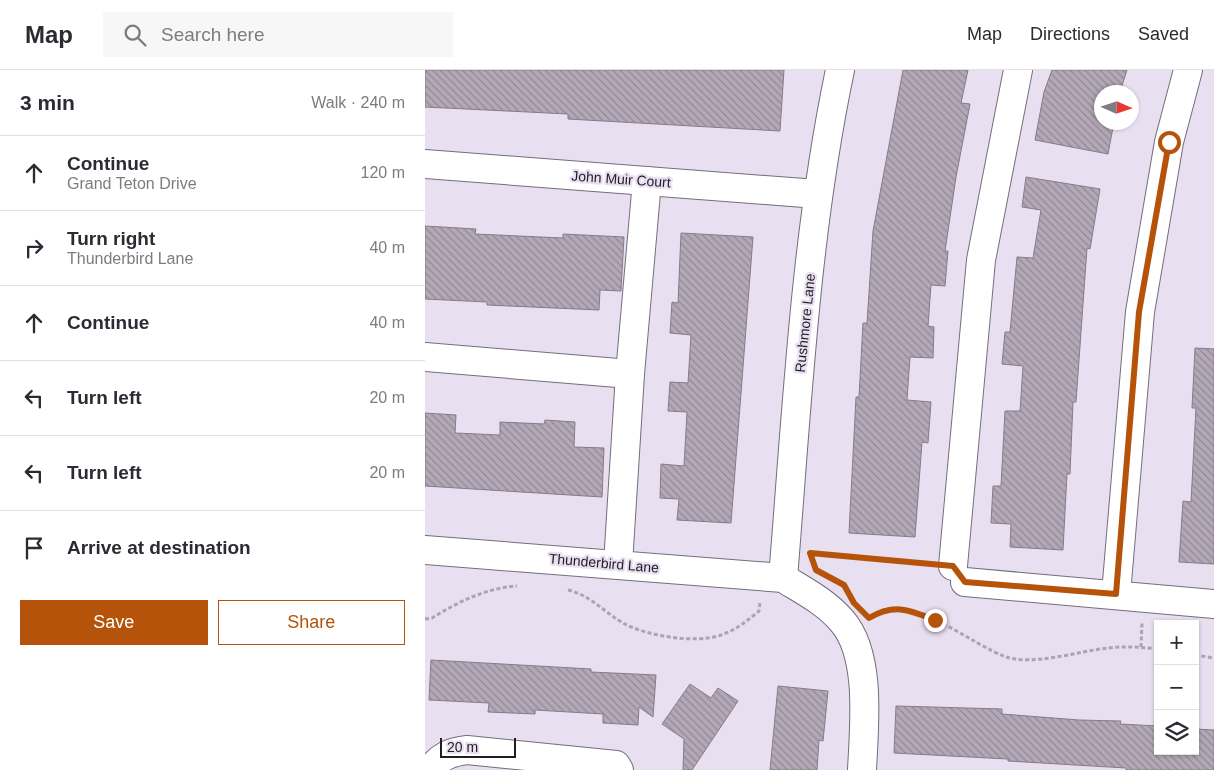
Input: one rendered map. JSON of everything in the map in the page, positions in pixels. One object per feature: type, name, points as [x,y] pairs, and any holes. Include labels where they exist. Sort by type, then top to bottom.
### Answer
[{"type":"street","name":"Rushmore Lane","points":[[783,578],[795,424],[817,194],[840,70]]},
{"type":"street","points":[[1018,70],[981,260],[959,574],[1116,594],[1214,604]]},
{"type":"street","points":[[1116,594],[1139,312],[1169,142],[1188,70]]},
{"type":"street","name":"John Muir Court","points":[[425,164],[817,194]]},
{"type":"street","points":[[618,564],[630,374],[647,181]]},
{"type":"street","points":[[425,357],[630,374]]},
{"type":"street","name":"Thunderbird Lane","points":[[425,550],[783,578]]},
{"type":"street","points":[[783,578],[821,602],[843,622],[851,637],[861,665],[865,700],[863,770]]},
{"type":"street","points":[[431,770],[439,758],[453,752],[467,750],[616,765],[619,770]]},
{"type":"path","points":[[811,558],[810,553],[959,574]]},
{"type":"path","points":[[425,619],[431,618],[470,597],[497,587],[522,585]]},
{"type":"path","points":[[561,588],[585,596],[623,623],[637,630],[692,639],[722,635],[739,627],[759,611]]},
{"type":"path","points":[[864,613],[869,618],[884,610],[909,610],[935,620],[1008,657],[1029,659],[1110,647],[1141,647],[1154,649]]},
{"type":"path","points":[[1199,656],[1214,658]]},
{"type":"building","points":[[425,70],[784,70],[780,131],[568,119],[568,114],[425,107]]},
{"type":"building","points":[[903,70],[968,70],[961,103],[970,104],[956,177],[945,251],[948,251],[945,286],[931,285],[928,326],[934,327],[933,358],[910,357],[907,400],[931,402],[928,443],[922,442],[915,537],[849,533],[856,397],[859,397],[863,323],[867,323],[873,231]]},
{"type":"building","points":[[1052,70],[1127,70],[1122,85],[1094,85],[1094,130],[1112,130],[1108,154],[1035,140],[1044,92]]},
{"type":"building","points":[[1026,177],[1100,189],[1090,249],[1087,248],[1076,402],[1073,402],[1070,474],[1067,474],[1063,550],[1010,547],[1011,524],[991,523],[993,486],[1001,486],[1005,411],[1020,411],[1023,366],[1002,364],[1005,332],[1010,332],[1017,257],[1033,258],[1041,210],[1022,207]]},
{"type":"building","points":[[425,226],[476,229],[475,234],[563,238],[563,234],[624,237],[621,291],[600,290],[599,310],[487,305],[487,302],[425,299]]},
{"type":"building","points":[[681,233],[753,237],[731,523],[677,520],[679,499],[660,498],[661,464],[684,466],[687,412],[668,411],[670,382],[688,383],[691,335],[670,333],[672,302],[678,303]]},
{"type":"building","points":[[1195,348],[1214,349],[1214,564],[1179,562],[1183,501],[1191,502],[1196,408],[1192,408]]},
{"type":"building","points":[[425,413],[456,415],[455,433],[500,435],[500,422],[544,424],[545,420],[575,422],[574,447],[604,448],[602,497],[425,486]]},
{"type":"building","points":[[431,660],[591,669],[591,672],[656,675],[653,717],[639,707],[638,725],[603,723],[603,714],[535,710],[535,714],[488,712],[489,703],[429,700]]},
{"type":"building","points":[[690,684],[711,698],[718,688],[738,701],[692,770],[683,770],[684,739],[662,724]]},
{"type":"building","points":[[778,686],[828,691],[823,741],[819,740],[817,770],[770,770]]},
{"type":"building","points":[[896,706],[1002,709],[1002,714],[1121,721],[1120,724],[1154,726],[1154,755],[1199,755],[1199,729],[1214,730],[1214,770],[1126,770],[1126,768],[1008,761],[1008,759],[894,753]]},
{"type":"route","points":[[935,620],[909,610],[884,610],[869,618],[854,603],[844,585],[829,575],[816,570],[812,564],[810,553],[953,566],[965,582],[1116,594],[1139,312],[1169,142]]}]
